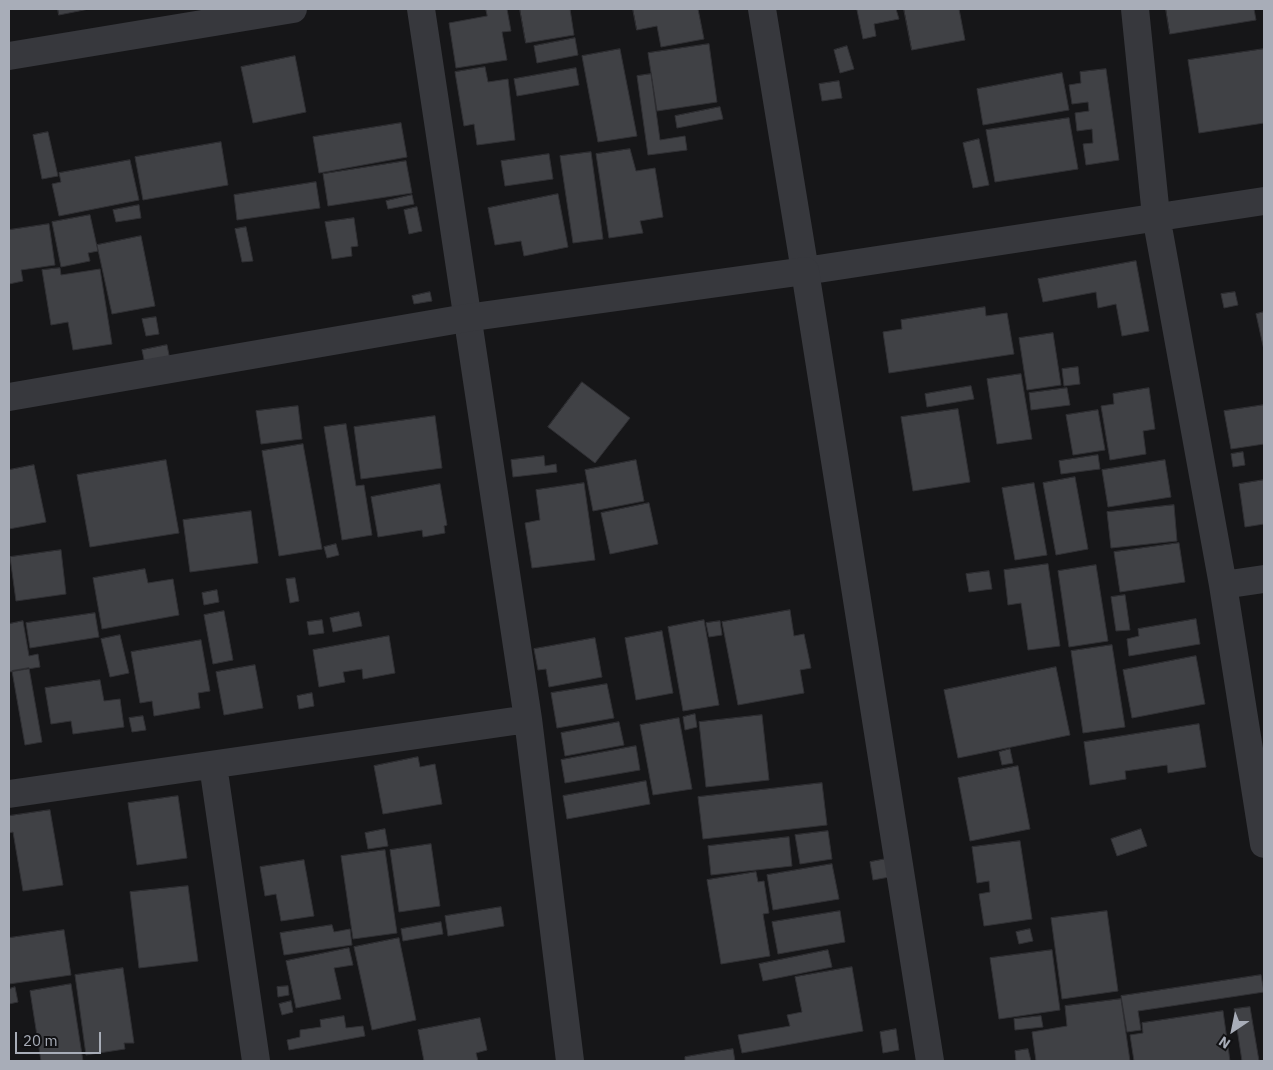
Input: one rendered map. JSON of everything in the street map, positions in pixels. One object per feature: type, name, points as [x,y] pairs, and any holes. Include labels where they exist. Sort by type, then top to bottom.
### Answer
[{"type":"street","points":[[9,56],[293,9]]},
{"type":"street","points":[[421,9],[466,318],[528,718],[570,1061]]},
{"type":"street","points":[[762,9],[930,1061]]},
{"type":"street","points":[[1135,9],[1156,216],[1224,585],[1264,844]]},
{"type":"street","points":[[9,397],[466,318],[805,271],[1264,201]]},
{"type":"street","points":[[1224,585],[1264,579]]},
{"type":"street","points":[[9,794],[528,718]]},
{"type":"street","points":[[213,764],[256,1061]]},
{"type":"building","points":[[58,9],[89,9],[59,15]]},
{"type":"building","points":[[486,9],[507,9],[511,31],[502,32],[507,60],[456,68],[449,23],[487,16]]},
{"type":"building","points":[[520,9],[570,9],[574,35],[526,43]]},
{"type":"building","points":[[633,9],[698,9],[704,39],[661,47],[657,26],[637,30]]},
{"type":"building","points":[[896,9],[899,19],[874,24],[876,36],[863,39],[857,10]]},
{"type":"building","points":[[904,9],[959,9],[965,40],[912,50]]},
{"type":"building","points":[[1166,9],[1254,9],[1256,20],[1170,34]]},
{"type":"building","points":[[575,38],[578,55],[537,63],[534,46]]},
{"type":"building","points":[[709,44],[717,102],[657,111],[648,53]]},
{"type":"building","points":[[847,46],[854,69],[840,73],[834,50]]},
{"type":"building","points":[[620,49],[637,136],[598,142],[582,56]]},
{"type":"building","points":[[1264,49],[1264,123],[1199,133],[1188,60]]},
{"type":"building","points":[[295,56],[306,112],[253,123],[241,67]]},
{"type":"building","points":[[485,67],[488,82],[508,79],[515,140],[477,145],[474,124],[464,126],[455,72]]},
{"type":"building","points":[[576,68],[579,85],[517,96],[514,79]]},
{"type":"building","points":[[1106,69],[1119,160],[1086,165],[1083,144],[1093,143],[1092,129],[1077,131],[1075,113],[1089,111],[1088,102],[1072,104],[1069,85],[1081,83],[1080,72]]},
{"type":"building","points":[[1062,73],[1069,110],[983,125],[977,89]]},
{"type":"building","points":[[651,74],[660,140],[685,136],[687,150],[648,155],[637,76]]},
{"type":"building","points":[[839,81],[842,98],[822,101],[819,84]]},
{"type":"building","points":[[720,107],[723,119],[677,128],[675,116]]},
{"type":"building","points":[[1069,118],[1078,169],[995,182],[986,130]]},
{"type":"building","points":[[401,123],[407,157],[319,173],[313,137]]},
{"type":"building","points":[[48,132],[58,176],[42,179],[33,135]]},
{"type":"building","points":[[979,139],[989,185],[973,188],[963,143]]},
{"type":"building","points":[[221,142],[228,185],[143,200],[135,157]]},
{"type":"building","points":[[630,149],[636,171],[655,168],[663,217],[640,221],[643,233],[609,238],[596,154]]},
{"type":"building","points":[[591,152],[603,239],[573,243],[560,156]]},
{"type":"building","points":[[549,154],[553,179],[505,186],[501,161]]},
{"type":"building","points":[[130,160],[139,200],[59,216],[52,184],[61,182],[59,173]]},
{"type":"building","points":[[406,161],[412,193],[328,206],[323,174]]},
{"type":"building","points":[[316,182],[320,208],[237,220],[234,195]]},
{"type":"building","points":[[558,194],[568,247],[524,256],[521,241],[495,245],[488,208]]},
{"type":"building","points":[[412,195],[414,204],[388,209],[386,201]]},
{"type":"building","points":[[139,205],[141,218],[116,222],[113,210]]},
{"type":"building","points":[[417,207],[422,231],[409,234],[404,210]]},
{"type":"building","points":[[90,215],[98,251],[88,253],[90,261],[61,267],[52,222]]},
{"type":"building","points":[[354,218],[358,246],[351,247],[352,256],[332,259],[325,222]]},
{"type":"building","points":[[49,224],[55,265],[21,270],[23,281],[9,284],[9,230]]},
{"type":"building","points":[[246,227],[253,261],[242,262],[235,229]]},
{"type":"building","points":[[141,236],[155,306],[112,314],[97,245]]},
{"type":"building","points":[[1136,261],[1149,331],[1122,336],[1116,304],[1098,308],[1096,292],[1043,302],[1038,279]]},
{"type":"building","points":[[60,268],[61,275],[100,269],[112,344],[73,350],[68,322],[51,325],[42,270]]},
{"type":"building","points":[[430,292],[432,301],[414,304],[412,296]]},
{"type":"building","points":[[1235,292],[1238,305],[1224,308],[1221,294]]},
{"type":"building","points":[[985,307],[986,316],[1007,313],[1014,354],[889,373],[883,332],[902,329],[901,320]]},
{"type":"building","points":[[1264,312],[1264,350],[1256,314]]},
{"type":"building","points":[[156,317],[159,334],[146,336],[142,319]]},
{"type":"building","points":[[1053,333],[1061,385],[1027,390],[1019,338]]},
{"type":"building","points":[[167,345],[170,360],[145,364],[142,350]]},
{"type":"building","points":[[1078,367],[1080,384],[1064,386],[1062,369]]},
{"type":"building","points":[[1021,374],[1032,439],[997,444],[987,379]]},
{"type":"building","points":[[582,382],[630,418],[595,463],[548,427]]},
{"type":"building","points":[[971,386],[974,399],[927,407],[925,394]]},
{"type":"building","points":[[1067,388],[1070,405],[1031,410],[1029,393]]},
{"type":"building","points":[[1149,388],[1155,429],[1143,431],[1146,454],[1110,460],[1101,406],[1114,404],[1113,394]]},
{"type":"building","points":[[1264,405],[1264,444],[1231,449],[1224,411]]},
{"type":"building","points":[[298,406],[302,439],[261,444],[256,411]]},
{"type":"building","points":[[958,409],[970,482],[913,491],[901,417]]},
{"type":"building","points":[[1098,410],[1105,450],[1073,455],[1066,415]]},
{"type":"building","points":[[435,416],[442,468],[361,479],[354,427]]},
{"type":"building","points":[[346,424],[356,486],[364,485],[372,535],[342,540],[324,427]]},
{"type":"building","points":[[303,444],[322,549],[279,556],[262,451]]},
{"type":"building","points":[[1243,452],[1245,465],[1233,467],[1231,454]]},
{"type":"building","points":[[1098,455],[1100,469],[1061,474],[1059,461]]},
{"type":"building","points":[[544,456],[545,466],[556,464],[557,472],[513,477],[511,460]]},
{"type":"building","points":[[166,460],[179,533],[90,547],[77,475]]},
{"type":"building","points":[[636,460],[644,501],[593,511],[585,470]]},
{"type":"building","points":[[1165,460],[1171,497],[1108,507],[1102,470]]},
{"type":"building","points":[[34,465],[46,522],[9,529],[9,470]]},
{"type":"building","points":[[1075,477],[1088,549],[1056,555],[1043,483]]},
{"type":"building","points":[[1264,480],[1264,524],[1245,527],[1239,484]]},
{"type":"building","points":[[584,483],[595,560],[532,568],[525,523],[540,520],[536,490]]},
{"type":"building","points":[[1034,483],[1047,555],[1015,560],[1002,488]]},
{"type":"building","points":[[440,484],[447,525],[444,526],[445,533],[423,537],[422,530],[378,537],[371,497]]},
{"type":"building","points":[[649,503],[658,544],[610,554],[601,513]]},
{"type":"building","points":[[1174,505],[1177,541],[1111,548],[1107,512]]},
{"type":"building","points":[[251,511],[258,563],[190,572],[183,520]]},
{"type":"building","points":[[1179,543],[1185,582],[1120,592],[1114,552]]},
{"type":"building","points":[[336,544],[339,555],[327,558],[324,547]]},
{"type":"building","points":[[61,550],[66,594],[16,601],[10,557]]},
{"type":"building","points":[[1048,564],[1060,646],[1028,650],[1021,603],[1008,605],[1004,570]]},
{"type":"building","points":[[1096,565],[1108,641],[1069,647],[1058,571]]},
{"type":"building","points":[[145,569],[148,583],[173,579],[179,615],[102,629],[93,578]]},
{"type":"building","points":[[989,571],[992,589],[969,592],[966,574]]},
{"type":"building","points":[[295,578],[299,601],[290,603],[286,579]]},
{"type":"building","points":[[217,590],[219,602],[204,605],[202,593]]},
{"type":"building","points":[[1125,595],[1130,630],[1116,631],[1111,597]]},
{"type":"building","points":[[790,610],[794,636],[804,634],[811,668],[800,670],[804,693],[738,705],[722,622]]},
{"type":"building","points":[[224,611],[233,660],[213,664],[204,615]]},
{"type":"building","points":[[359,612],[362,626],[333,632],[330,618]]},
{"type":"building","points":[[95,613],[99,637],[30,648],[26,623]]},
{"type":"building","points":[[1196,619],[1200,644],[1129,656],[1127,639],[1139,636],[1138,629]]},
{"type":"building","points":[[322,620],[324,633],[309,635],[307,622]]},
{"type":"building","points":[[704,620],[719,705],[683,711],[668,627]]},
{"type":"building","points":[[23,621],[29,656],[38,654],[40,667],[9,672],[9,624]]},
{"type":"building","points":[[720,621],[722,635],[709,637],[706,623]]},
{"type":"building","points":[[662,631],[673,693],[636,700],[625,638]]},
{"type":"building","points":[[120,635],[129,673],[110,677],[101,639]]},
{"type":"building","points":[[389,636],[395,673],[363,679],[362,669],[343,672],[345,682],[319,687],[313,650]]},
{"type":"building","points":[[595,638],[602,677],[549,687],[546,669],[538,670],[534,649]]},
{"type":"building","points":[[201,640],[210,691],[198,693],[200,708],[154,716],[152,701],[140,703],[131,652]]},
{"type":"building","points":[[1112,645],[1125,727],[1083,733],[1071,651]]},
{"type":"building","points":[[1196,656],[1205,704],[1132,718],[1123,670]]},
{"type":"building","points":[[255,665],[263,708],[224,715],[216,672]]},
{"type":"building","points":[[1056,667],[1070,735],[958,758],[944,690]]},
{"type":"building","points":[[29,668],[42,742],[25,745],[12,671]]},
{"type":"building","points":[[100,680],[104,701],[120,699],[124,727],[73,734],[71,721],[51,724],[45,688]]},
{"type":"building","points":[[607,684],[614,718],[557,728],[551,693]]},
{"type":"building","points":[[312,693],[314,706],[299,709],[297,696]]},
{"type":"building","points":[[695,714],[697,727],[685,730],[683,717]]},
{"type":"building","points":[[762,715],[769,780],[706,787],[699,722]]},
{"type":"building","points":[[143,716],[146,730],[132,732],[129,718]]},
{"type":"building","points":[[679,718],[692,789],[653,795],[640,725]]},
{"type":"building","points":[[619,722],[624,745],[565,756],[561,733]]},
{"type":"building","points":[[1199,724],[1206,767],[1168,773],[1167,765],[1125,771],[1126,779],[1090,785],[1084,742]]},
{"type":"building","points":[[636,746],[640,770],[565,783],[561,760]]},
{"type":"building","points":[[1010,749],[1013,763],[1002,765],[999,752]]},
{"type":"building","points":[[418,757],[420,767],[435,764],[442,804],[383,814],[374,766]]},
{"type":"building","points":[[1018,766],[1030,829],[970,841],[958,778]]},
{"type":"building","points":[[646,781],[650,804],[567,819],[563,796]]},
{"type":"building","points":[[822,783],[827,825],[703,839],[698,797]]},
{"type":"building","points":[[178,796],[187,858],[137,865],[128,803]]},
{"type":"building","points":[[50,810],[63,885],[23,891],[13,832],[9,833],[9,816]]},
{"type":"building","points":[[385,829],[388,846],[368,849],[365,833]]},
{"type":"building","points":[[1141,829],[1147,846],[1117,856],[1111,839]]},
{"type":"building","points":[[828,831],[832,859],[800,864],[795,835]]},
{"type":"building","points":[[789,837],[792,866],[711,875],[708,846]]},
{"type":"building","points":[[1020,841],[1032,919],[984,926],[979,894],[990,892],[989,881],[977,883],[972,847]]},
{"type":"building","points":[[431,844],[440,906],[399,912],[390,850]]},
{"type":"building","points":[[385,850],[397,933],[353,939],[341,856]]},
{"type":"building","points":[[891,858],[895,876],[873,880],[870,862]]},
{"type":"building","points":[[304,860],[314,916],[281,921],[276,894],[265,896],[260,867]]},
{"type":"building","points":[[832,864],[839,899],[773,910],[767,875]]},
{"type":"building","points":[[756,872],[758,882],[764,881],[769,913],[763,914],[770,956],[721,964],[707,880]]},
{"type":"building","points":[[188,886],[198,961],[139,968],[130,892]]},
{"type":"building","points":[[501,907],[504,926],[448,936],[445,916]]},
{"type":"building","points":[[840,911],[845,942],[778,954],[772,922]]},
{"type":"building","points":[[1107,911],[1118,991],[1062,999],[1051,918]]},
{"type":"building","points":[[441,922],[443,934],[403,941],[401,929]]},
{"type":"building","points":[[332,925],[334,932],[350,929],[352,945],[284,955],[280,933]]},
{"type":"building","points":[[1030,929],[1033,941],[1019,944],[1016,932]]},
{"type":"building","points":[[64,930],[71,975],[9,984],[9,938]]},
{"type":"building","points":[[399,938],[416,1020],[372,1030],[354,947]]},
{"type":"building","points":[[349,948],[353,965],[334,968],[341,999],[296,1008],[286,961]]},
{"type":"building","points":[[828,950],[832,967],[763,981],[759,964]]},
{"type":"building","points":[[1052,950],[1060,1010],[999,1019],[990,958]]},
{"type":"building","points":[[852,967],[863,1031],[742,1053],[738,1035],[790,1026],[787,1015],[802,1012],[795,977]]},
{"type":"building","points":[[123,968],[134,1043],[124,1043],[125,1049],[86,1055],[75,975]]},
{"type":"building","points":[[1261,975],[1264,992],[1138,1011],[1141,1030],[1127,1032],[1121,996]]},
{"type":"building","points":[[71,984],[83,1061],[41,1061],[30,991]]},
{"type":"building","points":[[288,986],[289,995],[278,997],[277,987]]},
{"type":"building","points":[[15,987],[18,1002],[9,1004],[9,989]]},
{"type":"building","points":[[1121,999],[1130,1061],[1036,1061],[1032,1032],[1067,1026],[1065,1006]]},
{"type":"building","points":[[291,1001],[293,1012],[282,1015],[279,1004]]},
{"type":"building","points":[[1250,1007],[1259,1061],[1242,1061],[1234,1009]]},
{"type":"building","points":[[1223,1011],[1230,1061],[1134,1061],[1130,1035],[1143,1033],[1142,1023]]},
{"type":"building","points":[[344,1016],[346,1028],[363,1026],[365,1036],[289,1050],[287,1040],[300,1037],[300,1030],[321,1027],[320,1020]]},
{"type":"building","points":[[1041,1016],[1043,1027],[1015,1030],[1014,1019]]},
{"type":"building","points":[[480,1018],[487,1050],[476,1053],[478,1061],[424,1061],[418,1030]]},
{"type":"building","points":[[896,1029],[899,1050],[883,1053],[880,1032]]},
{"type":"building","points":[[733,1049],[735,1061],[685,1061],[685,1057]]},
{"type":"building","points":[[1028,1049],[1031,1061],[1016,1061],[1015,1051]]}]
